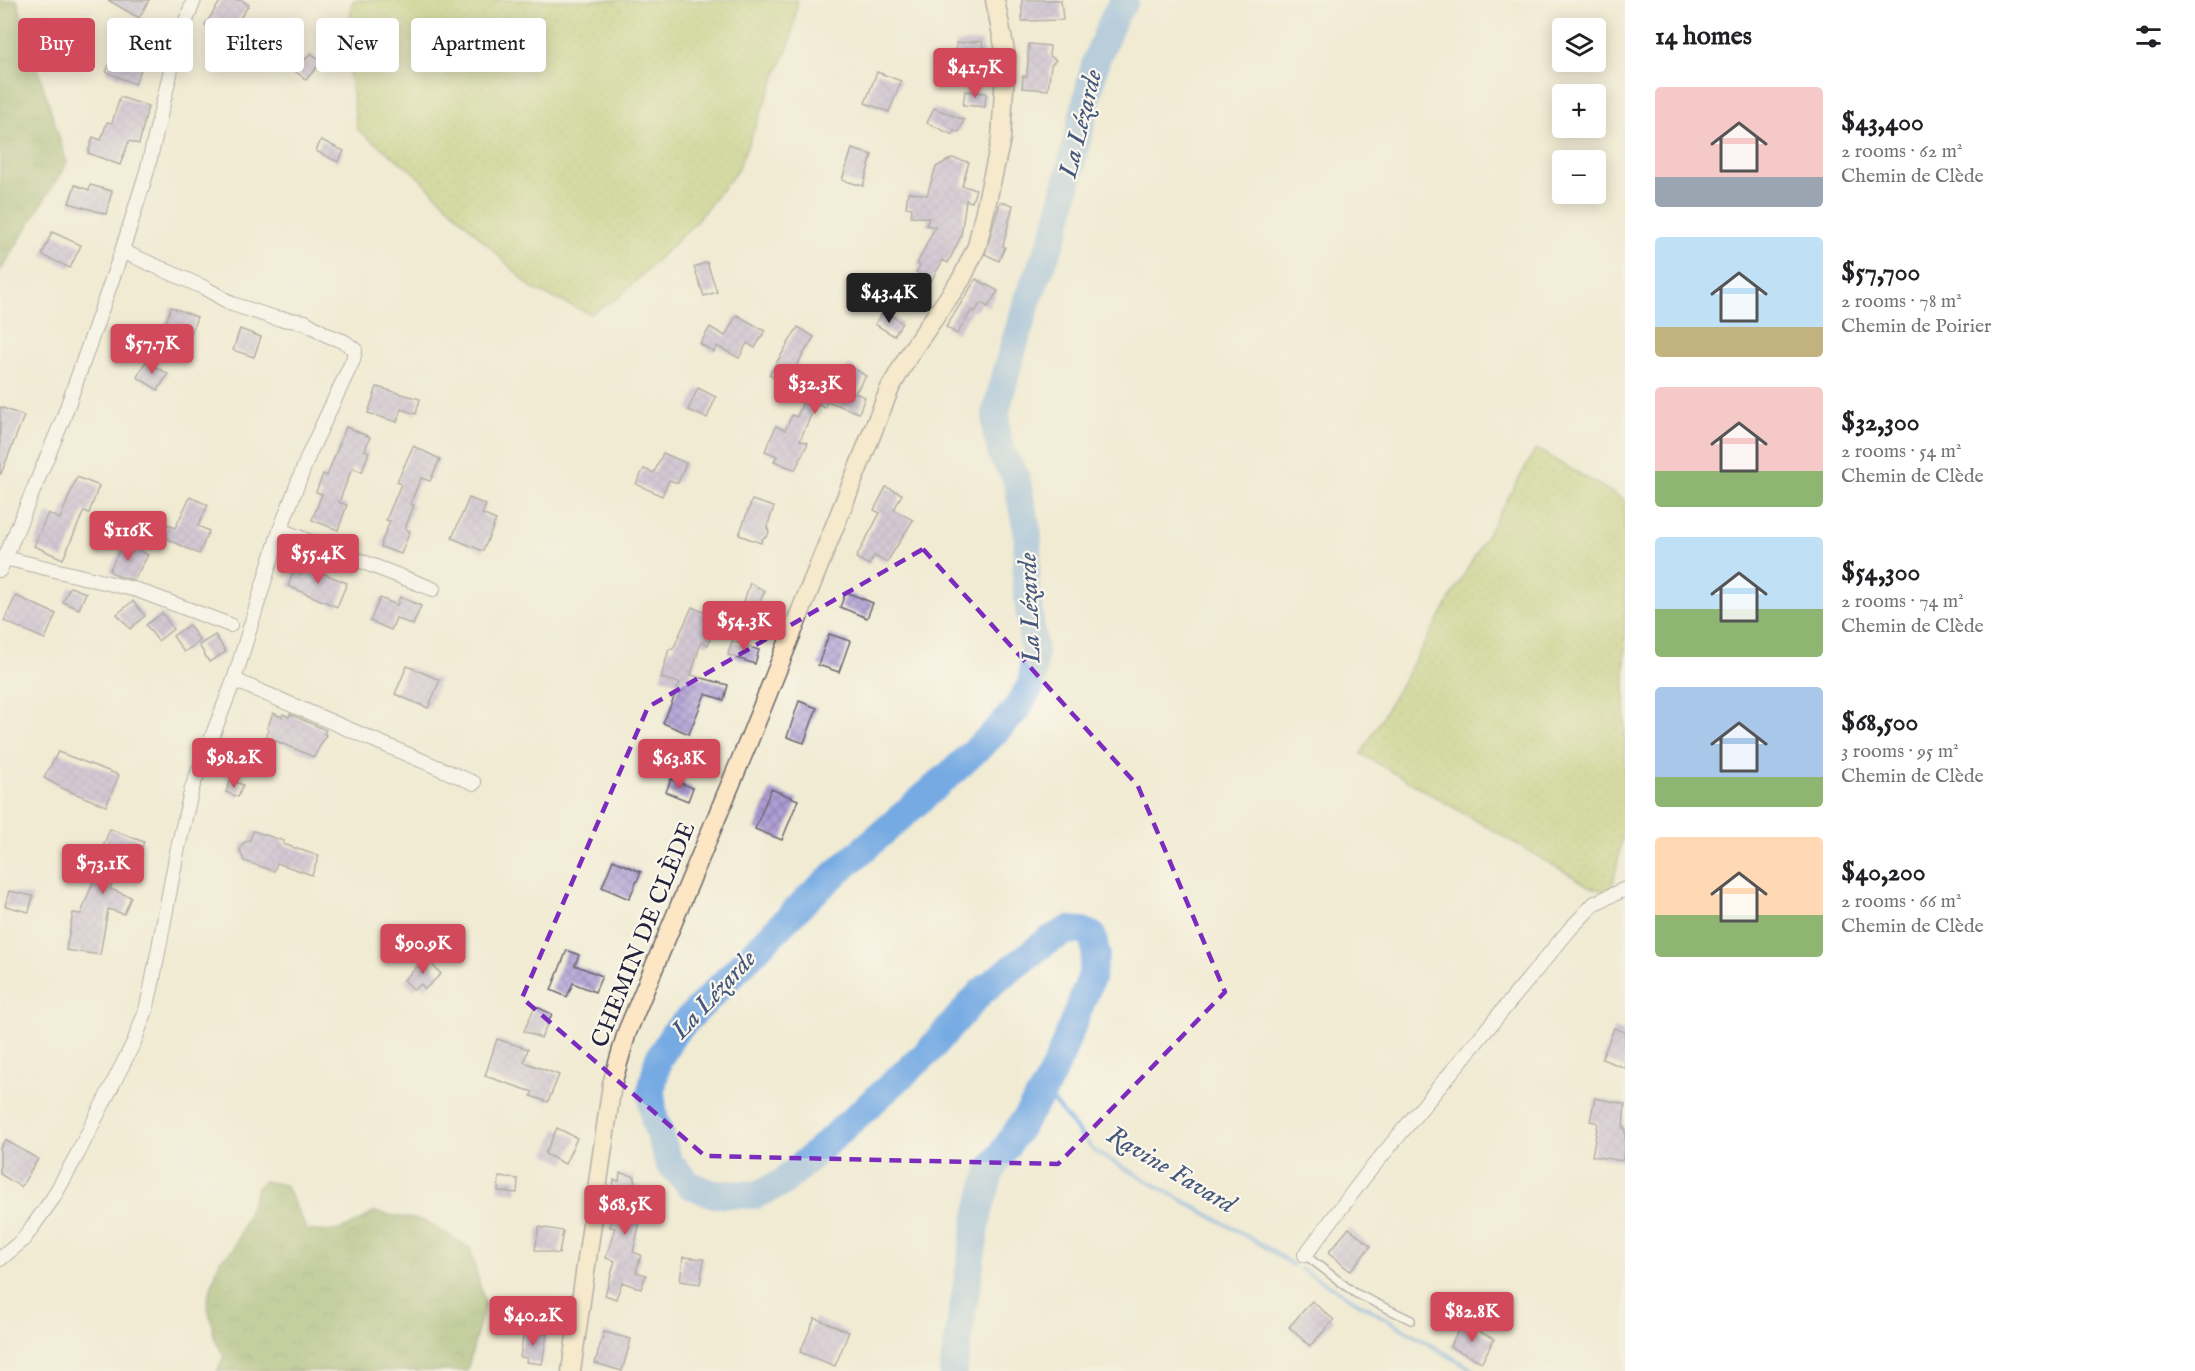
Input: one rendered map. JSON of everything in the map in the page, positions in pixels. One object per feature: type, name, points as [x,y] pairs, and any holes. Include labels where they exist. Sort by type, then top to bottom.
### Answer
[{"type":"main road","name":"CHEMIN DE CLÈDE","points":[[571,1371],[612,1084],[627,1032],[749,740],[890,388],[912,350],[962,278],[976,246],[1001,139],[1006,56],[995,0]]},
{"type":"street","points":[[194,0],[177,44],[147,171],[122,251],[63,419],[3,564],[136,590],[230,625]]},
{"type":"street","points":[[0,1259],[23,1240],[52,1198],[78,1153],[134,1042],[146,1010],[152,984],[177,852],[192,788],[234,680],[280,530],[309,454],[353,360],[355,350],[345,342],[305,322],[275,318],[232,304],[205,288],[122,251]]},
{"type":"street","points":[[280,530],[433,589]]},
{"type":"street","points":[[234,680],[474,783]]},
{"type":"street","points":[[1305,1255],[1366,1174],[1570,929],[1595,903],[1625,889]]},
{"type":"lane","points":[[1305,1255],[1355,1293],[1410,1320]]},
{"type":"highlighted area","points":[[923,549],[1138,786],[1225,992],[1058,1164],[705,1156],[522,998],[648,707]]},
{"type":"green space","points":[[0,0],[17,0],[23,18],[18,18],[18,72],[39,72],[67,163],[0,272]]},
{"type":"green space","points":[[354,0],[798,0],[791,40],[737,171],[695,223],[618,298],[590,314],[533,289],[412,171],[357,129],[349,72],[399,72],[399,18],[351,18],[351,5]]},
{"type":"green space","points":[[1536,449],[1625,500],[1625,825],[1611,894],[1589,886],[1361,754]]},
{"type":"green space","points":[[264,1181],[285,1185],[307,1230],[335,1231],[374,1212],[425,1221],[470,1248],[485,1304],[467,1371],[217,1371],[224,1356],[215,1340],[207,1301],[220,1260],[233,1250],[257,1188]]},
{"type":"building","points":[[108,0],[149,0],[139,18]]},
{"type":"building","points":[[221,0],[241,0],[249,5],[240,18],[209,18]]},
{"type":"building","points":[[1022,0],[1061,0],[1063,20],[1022,21]]},
{"type":"building","points":[[982,41],[984,57],[957,59],[956,43]]},
{"type":"building","points":[[1029,44],[1050,46],[1049,55],[1056,60],[1051,65],[1048,90],[1022,88],[1023,76],[1027,76]]},
{"type":"building","points":[[311,53],[316,58],[316,68],[306,80],[296,72],[304,72],[304,61]]},
{"type":"building","points":[[107,70],[107,72],[140,72],[135,84],[106,72]]},
{"type":"building","points":[[877,72],[901,81],[889,112],[865,103]]},
{"type":"building","points":[[965,91],[986,93],[985,107],[963,105]]},
{"type":"building","points":[[120,97],[148,106],[139,144],[129,141],[120,165],[88,153],[93,137],[101,140],[107,122],[112,123]]},
{"type":"building","points":[[934,108],[964,120],[959,132],[954,131],[953,135],[927,123]]},
{"type":"building","points":[[321,140],[344,151],[338,162],[316,151]]},
{"type":"building","points":[[852,149],[872,155],[863,186],[842,180]]},
{"type":"building","points":[[952,158],[969,162],[962,186],[976,189],[972,202],[966,200],[961,236],[948,263],[943,260],[931,281],[916,272],[920,266],[917,264],[935,227],[926,225],[929,218],[911,216],[912,208],[906,207],[908,192],[927,195],[936,167]]},
{"type":"building","points":[[75,185],[89,190],[90,185],[112,191],[106,214],[69,203]]},
{"type":"building","points":[[1000,202],[1013,205],[1003,246],[1005,247],[999,261],[985,254]]},
{"type":"building","points":[[52,232],[81,245],[70,268],[42,255]]},
{"type":"building","points":[[707,262],[717,292],[704,296],[694,267]]},
{"type":"building","points":[[976,279],[998,291],[988,307],[981,303],[975,312],[972,310],[957,334],[946,327]]},
{"type":"building","points":[[171,307],[197,317],[186,347],[160,337]]},
{"type":"building","points":[[884,311],[902,323],[894,336],[875,324]]},
{"type":"building","points":[[737,315],[765,331],[755,348],[747,343],[739,358],[717,346],[714,352],[700,344],[710,327],[725,336]]},
{"type":"building","points":[[798,327],[814,337],[785,384],[769,375]]},
{"type":"building","points":[[240,329],[261,337],[254,357],[233,350]]},
{"type":"building","points":[[146,361],[168,374],[158,390],[137,377]]},
{"type":"building","points":[[849,365],[866,376],[855,393],[865,397],[859,413],[827,401],[825,408],[816,404],[800,440],[808,443],[795,470],[774,461],[777,456],[765,451],[776,426],[785,430],[792,415],[797,417],[813,376],[836,385]]},
{"type":"building","points":[[377,387],[420,399],[416,414],[401,409],[397,422],[368,413]]},
{"type":"building","points":[[698,388],[716,397],[707,418],[688,410]]},
{"type":"building","points":[[0,407],[24,416],[1,474],[0,474]]},
{"type":"building","points":[[346,427],[370,437],[365,450],[369,452],[362,472],[352,468],[339,502],[347,505],[338,530],[312,520],[322,494],[316,492],[323,474],[327,476]]},
{"type":"building","points":[[413,446],[440,459],[430,481],[421,478],[410,504],[414,505],[405,529],[410,531],[401,554],[381,547],[390,521],[386,520],[401,484],[397,482]]},
{"type":"building","points":[[663,453],[686,463],[678,483],[669,480],[662,496],[636,484],[644,469],[654,473]]},
{"type":"building","points":[[77,477],[99,486],[89,513],[84,511],[63,559],[34,546],[48,513],[60,519]]},
{"type":"building","points":[[886,487],[902,494],[894,510],[913,520],[887,562],[874,556],[869,565],[856,558],[880,513],[874,510]]},
{"type":"building","points":[[190,497],[208,505],[198,526],[209,531],[199,554],[161,536],[167,524],[175,528]]},
{"type":"building","points":[[469,498],[486,505],[482,514],[496,520],[483,551],[452,538]]},
{"type":"building","points":[[752,500],[774,507],[767,527],[769,532],[761,543],[739,535]]},
{"type":"building","points":[[124,542],[148,555],[134,580],[109,571]]},
{"type":"building","points":[[307,562],[323,569],[322,573],[347,583],[337,607],[288,586],[294,570],[301,574]]},
{"type":"building","points":[[750,583],[765,591],[751,619],[740,613]]},
{"type":"building","points":[[70,587],[86,593],[79,609],[63,602]]},
{"type":"building","points":[[846,592],[873,603],[867,618],[840,607]]},
{"type":"building","points":[[16,596],[56,614],[45,639],[4,621]]},
{"type":"building","points":[[400,597],[421,606],[413,625],[396,618],[391,630],[370,621],[380,598],[397,605]]},
{"type":"building","points":[[133,601],[145,616],[130,629],[117,614]]},
{"type":"building","points":[[692,607],[719,619],[708,645],[701,642],[691,675],[728,685],[724,700],[705,694],[689,734],[663,723],[680,683],[661,678],[669,649],[673,649]]},
{"type":"building","points":[[162,613],[173,629],[158,641],[146,625]]},
{"type":"building","points":[[189,625],[200,641],[184,652],[173,636]]},
{"type":"building","points":[[829,634],[850,641],[839,672],[818,665]]},
{"type":"building","points":[[215,635],[226,652],[209,662],[199,645]]},
{"type":"building","points":[[732,641],[759,650],[755,664],[728,655]]},
{"type":"building","points":[[407,666],[440,680],[428,708],[395,694]]},
{"type":"building","points":[[799,701],[817,708],[804,743],[787,737]]},
{"type":"building","points":[[273,713],[282,717],[283,714],[289,717],[290,714],[326,730],[324,734],[326,735],[314,757],[266,737]]},
{"type":"building","points":[[58,752],[119,775],[106,806],[44,778]]},
{"type":"building","points":[[671,779],[693,788],[688,801],[666,792]]},
{"type":"building","points":[[231,780],[243,785],[238,797],[226,792]]},
{"type":"building","points":[[771,789],[798,800],[782,840],[755,829]]},
{"type":"building","points":[[110,829],[144,842],[134,867],[121,862],[110,889],[131,897],[124,914],[108,909],[100,955],[66,950],[73,913],[81,914]]},
{"type":"building","points":[[253,831],[319,856],[312,875],[277,863],[274,871],[244,861],[240,851],[243,843],[250,840]]},
{"type":"building","points":[[613,860],[641,872],[629,899],[602,887]]},
{"type":"building","points":[[9,891],[33,896],[29,912],[5,906]]},
{"type":"building","points":[[567,950],[579,955],[575,965],[602,976],[595,992],[573,983],[567,997],[551,990]]},
{"type":"building","points":[[426,958],[441,974],[425,989],[421,984],[414,990],[404,980]]},
{"type":"building","points":[[535,1006],[552,1014],[541,1038],[524,1031]]},
{"type":"building","points":[[1614,1028],[1625,1032],[1625,1068],[1602,1059]]},
{"type":"building","points":[[497,1039],[528,1049],[524,1062],[559,1075],[548,1102],[531,1096],[533,1092],[485,1076]]},
{"type":"building","points":[[1595,1098],[1625,1104],[1623,1128],[1625,1128],[1625,1147],[1622,1161],[1592,1156],[1598,1123],[1590,1121]]},
{"type":"building","points":[[557,1128],[577,1138],[565,1164],[545,1154]]},
{"type":"building","points":[[5,1140],[38,1159],[21,1187],[0,1174],[0,1148]]},
{"type":"building","points":[[620,1173],[635,1176],[634,1185],[641,1186],[639,1199],[645,1201],[633,1252],[641,1255],[636,1272],[646,1275],[641,1289],[622,1282],[616,1299],[605,1295],[615,1261],[606,1258],[615,1228],[610,1227],[618,1194],[612,1193],[614,1180],[619,1181]]},
{"type":"building","points":[[499,1177],[518,1179],[517,1193],[498,1191]]},
{"type":"building","points":[[539,1227],[563,1231],[559,1254],[535,1250]]},
{"type":"building","points":[[1349,1228],[1371,1246],[1350,1271],[1328,1253]]},
{"type":"building","points":[[683,1257],[704,1259],[700,1284],[680,1281]]},
{"type":"building","points":[[1312,1301],[1334,1320],[1310,1346],[1289,1327]]},
{"type":"building","points":[[815,1318],[849,1332],[835,1366],[800,1352]]},
{"type":"building","points":[[1462,1323],[1494,1339],[1482,1362],[1450,1347]]},
{"type":"building","points":[[524,1330],[547,1334],[542,1364],[526,1362],[527,1358],[520,1357]]},
{"type":"building","points":[[604,1332],[631,1339],[622,1371],[595,1363]]},
{"type":"waterway","name":"La Lézarde","points":[[953,1371],[978,1215],[991,1170],[1044,1090],[1059,1059],[1091,978],[1096,952],[1092,935],[1082,931],[1068,930],[1047,941],[981,992],[928,1052],[782,1183],[755,1195],[713,1194],[690,1185],[669,1163],[654,1118],[651,1092],[658,1060],[674,1033],[810,896],[991,736],[1016,710],[1032,683],[1034,653],[1026,583],[1028,535],[1016,477],[1002,455],[996,432],[996,411],[1030,293],[1055,233],[1096,60],[1115,15],[1125,0]]},
{"type":"waterway","name":"Ravine Favard","points":[[1044,1090],[1094,1151],[1259,1243],[1293,1265]]},
{"type":"waterway","name":"Ravine Favard","points":[[1301,1269],[1475,1371]]}]
